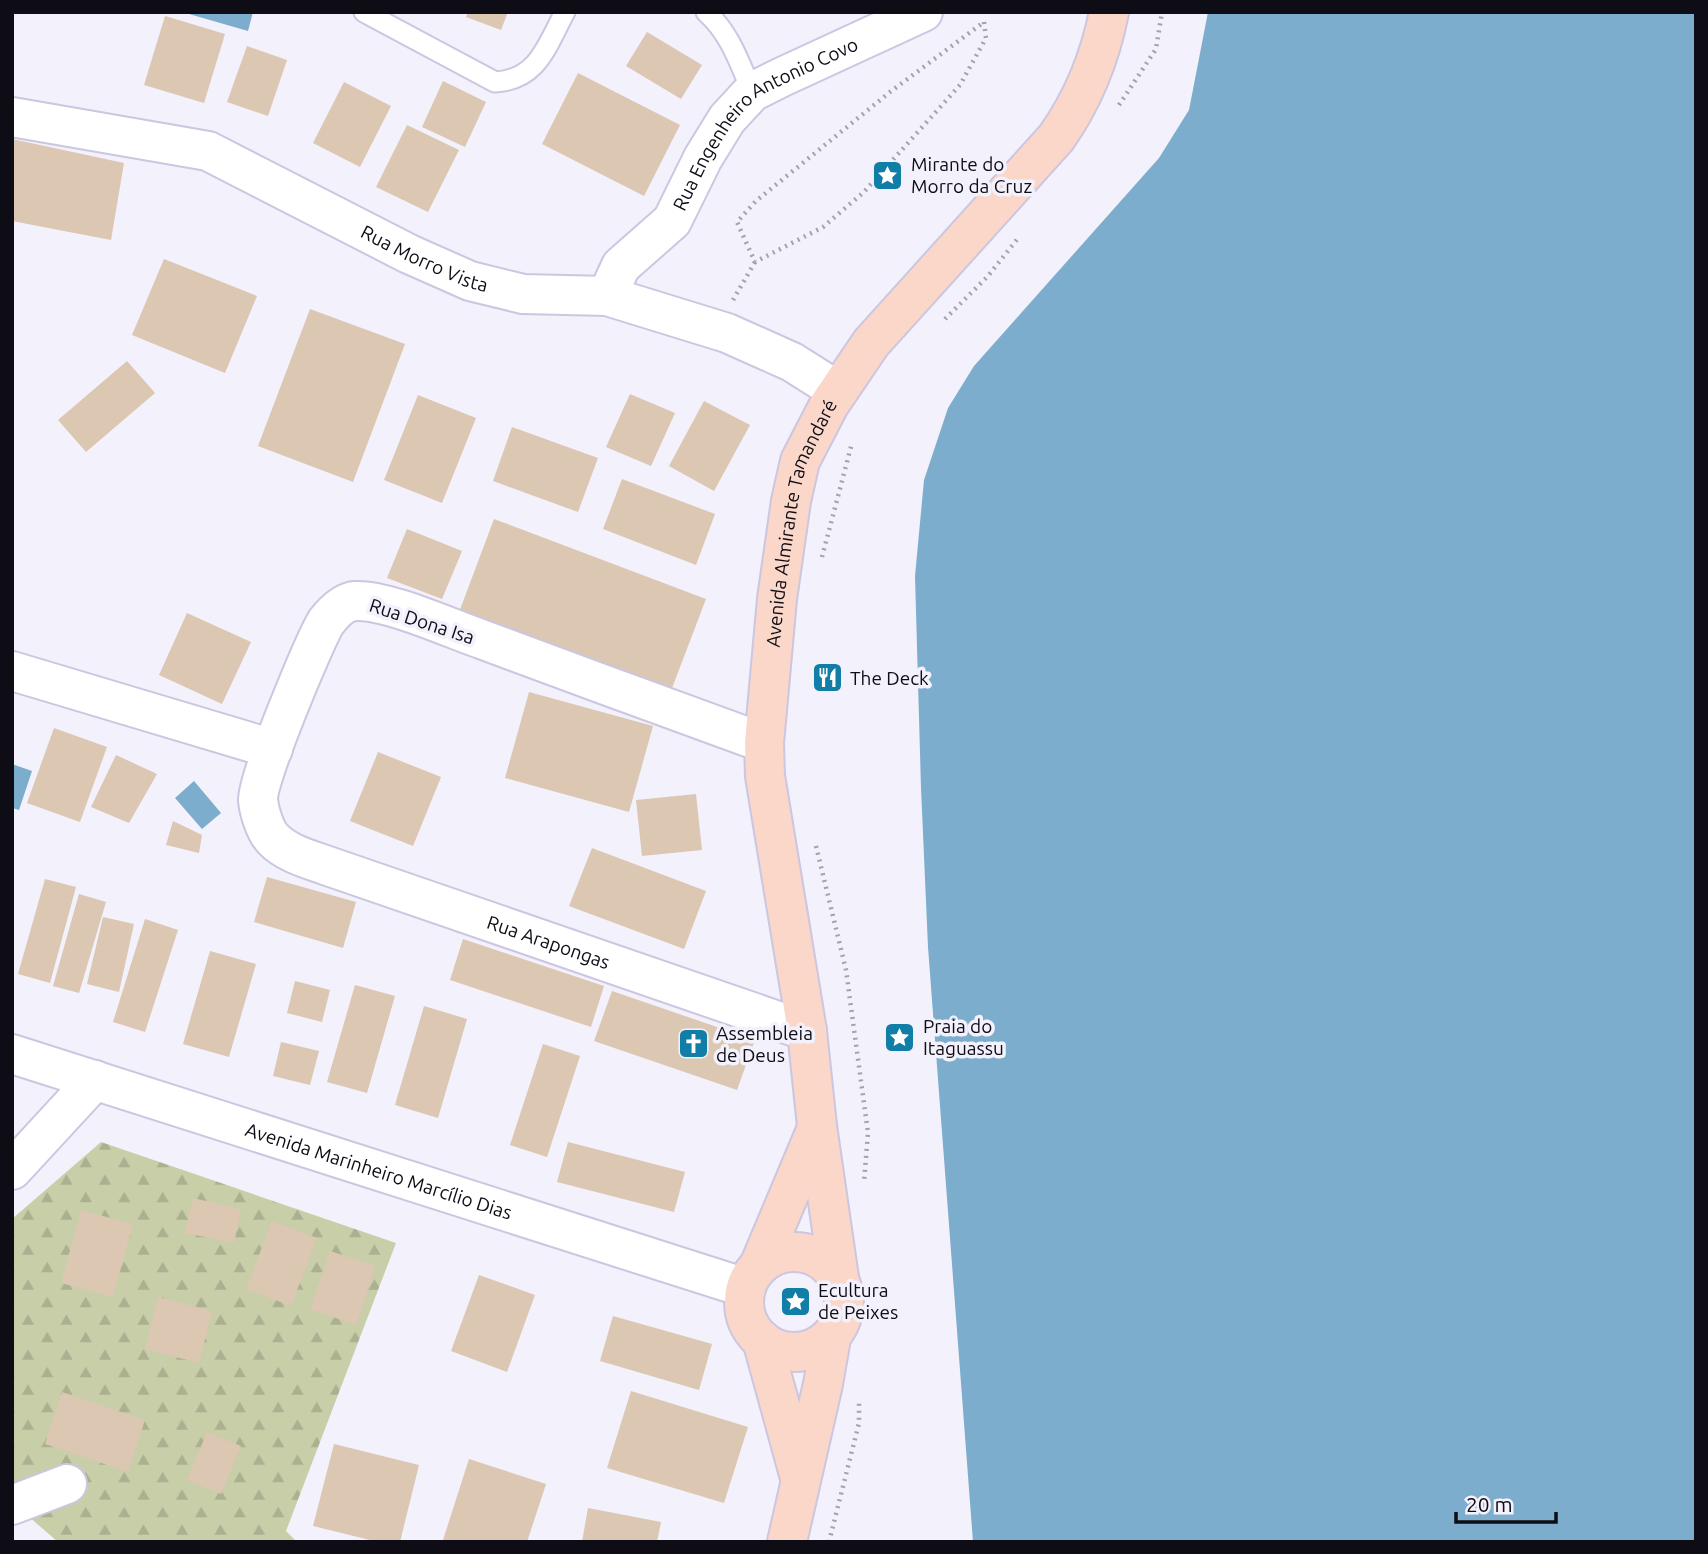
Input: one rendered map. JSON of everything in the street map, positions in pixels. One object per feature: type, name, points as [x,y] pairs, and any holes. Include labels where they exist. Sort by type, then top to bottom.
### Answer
[{"type":"main road","name":"Avenida Almirante Tamandaré","points":[[787,1542],[831,1338],[844,1313],[845,1295],[839,1278],[817,1126],[807,1031],[768,805],[764,743],[777,598],[791,501],[800,461],[828,405],[871,343],[1056,138],[1074,112],[1101,45],[1109,12]]},
{"type":"main road","name":"Avenida Almirante Tamandaré","points":[[800,1478],[762,1340],[755,1334],[746,1317],[744,1297],[817,1126]]},
{"type":"main road","points":[[752,1277],[778,1254],[802,1252],[823,1260],[839,1278]]},
{"type":"main road","points":[[762,1340],[784,1352],[797,1352],[809,1350],[831,1338]]},
{"type":"street","name":"Rua Engenheiro Antonio Covo","points":[[607,296],[621,266],[672,221],[703,158],[727,118],[752,92],[923,12]]},
{"type":"street","name":"Rua Morro Vista","points":[[12,117],[208,151],[409,254],[470,281],[523,294],[607,296],[727,333],[792,362],[838,391]]},
{"type":"street","name":"Rua Dona Isa","points":[[292,852],[272,838],[258,798],[273,749],[317,640],[327,621],[345,603],[377,603],[437,623],[764,743]]},
{"type":"street","points":[[12,671],[273,749]]},
{"type":"street","name":"Rua Arapongas","points":[[292,852],[807,1031]]},
{"type":"street","name":"Avenida Marinheiro Marcílio Dias","points":[[12,1054],[752,1277]]},
{"type":"street","points":[[12,1171],[94,1080]]},
{"type":"street","points":[[12,1505],[67,1484]]},
{"type":"lane","points":[[364,12],[495,82],[524,76],[535,66],[565,12]]},
{"type":"lane","points":[[706,12],[719,24],[752,92]]},
{"type":"path","points":[[1114,112],[1156,48],[1162,12]]},
{"type":"path","points":[[984,22],[986,38],[960,85],[864,192],[823,227],[755,262],[737,222],[756,201],[821,147],[984,22]]},
{"type":"path","points":[[944,320],[988,276],[1023,232]]},
{"type":"path","points":[[819,566],[854,434]]},
{"type":"path","points":[[815,842],[846,970],[867,1133],[863,1185]]},
{"type":"path","points":[[829,1542],[859,1423],[859,1386]]},
{"type":"green space","points":[[101,1142],[396,1243],[286,1531],[297,1542],[58,1542],[12,1502],[12,1219]]},
{"type":"water","points":[[189,12],[253,12],[248,31]]},
{"type":"water","points":[[1208,12],[1696,12],[1696,1542],[973,1542],[928,947],[915,576],[924,480],[948,408],[974,366],[1159,158],[1189,110]]},
{"type":"water","points":[[12,764],[32,771],[19,810],[12,808]]},
{"type":"water","points":[[194,781],[221,813],[202,829],[175,798]]},
{"type":"building","points":[[468,12],[508,12],[501,30],[466,17]]},
{"type":"building","points":[[165,16],[225,34],[204,103],[144,85]]},
{"type":"building","points":[[647,32],[702,65],[681,99],[626,66]]},
{"type":"building","points":[[247,46],[287,60],[268,116],[227,102]]},
{"type":"building","points":[[578,73],[680,125],[644,196],[542,144]]},
{"type":"building","points":[[443,81],[486,102],[465,147],[422,127]]},
{"type":"building","points":[[344,82],[391,106],[360,167],[313,143]]},
{"type":"building","points":[[407,125],[459,150],[428,212],[376,187]]},
{"type":"building","points":[[12,139],[124,163],[111,240],[12,221]]},
{"type":"building","points":[[164,259],[257,296],[225,373],[132,335]]},
{"type":"building","points":[[310,309],[405,344],[353,482],[258,446]]},
{"type":"building","points":[[127,361],[155,393],[86,452],[58,420]]},
{"type":"building","points":[[630,394],[675,413],[651,466],[606,447]]},
{"type":"building","points":[[418,395],[476,418],[442,503],[384,480]]},
{"type":"building","points":[[704,401],[750,425],[714,491],[669,466]]},
{"type":"building","points":[[512,427],[598,458],[578,512],[493,481]]},
{"type":"building","points":[[622,479],[715,514],[696,565],[603,529]]},
{"type":"building","points":[[494,519],[706,599],[669,696],[458,615]]},
{"type":"building","points":[[407,529],[462,551],[442,599],[387,578]]},
{"type":"building","points":[[187,613],[251,642],[222,704],[159,675]]},
{"type":"building","points":[[529,692],[653,726],[629,812],[505,778]]},
{"type":"building","points":[[54,728],[107,747],[80,822],[27,803]]},
{"type":"building","points":[[378,752],[441,777],[413,846],[350,821]]},
{"type":"building","points":[[116,755],[157,774],[129,823],[91,807]]},
{"type":"building","points":[[696,794],[702,850],[642,856],[636,800]]},
{"type":"building","points":[[173,821],[202,835],[199,853],[166,845]]},
{"type":"building","points":[[592,848],[706,891],[684,949],[569,906]]},
{"type":"building","points":[[267,877],[356,902],[343,948],[254,922]]},
{"type":"building","points":[[45,879],[76,887],[50,983],[18,974]]},
{"type":"building","points":[[79,894],[106,902],[79,993],[53,986]]},
{"type":"building","points":[[103,917],[134,924],[119,992],[87,984]]},
{"type":"building","points":[[145,919],[178,930],[145,1032],[113,1022]]},
{"type":"building","points":[[463,939],[604,986],[591,1027],[450,980]]},
{"type":"building","points":[[210,951],[256,964],[229,1057],[183,1044]]},
{"type":"building","points":[[295,981],[330,990],[322,1022],[287,1013]]},
{"type":"building","points":[[355,985],[395,996],[367,1093],[327,1082]]},
{"type":"building","points":[[612,991],[755,1040],[737,1090],[594,1041]]},
{"type":"building","points":[[424,1006],[467,1019],[438,1118],[395,1105]]},
{"type":"building","points":[[281,1042],[319,1051],[310,1085],[273,1076]]},
{"type":"building","points":[[543,1044],[580,1056],[547,1157],[510,1145]]},
{"type":"building","points":[[568,1142],[685,1172],[674,1212],[557,1182]]},
{"type":"building","points":[[193,1198],[241,1209],[234,1243],[185,1233]]},
{"type":"building","points":[[81,1210],[133,1224],[113,1297],[61,1283]]},
{"type":"building","points":[[272,1221],[317,1238],[291,1306],[246,1289]]},
{"type":"building","points":[[330,1251],[376,1266],[356,1325],[310,1309]]},
{"type":"building","points":[[479,1275],[535,1295],[507,1372],[451,1351]]},
{"type":"building","points":[[158,1297],[212,1311],[199,1363],[145,1349]]},
{"type":"building","points":[[613,1316],[712,1344],[699,1390],[600,1361]]},
{"type":"building","points":[[631,1391],[748,1427],[724,1503],[607,1468]]},
{"type":"building","points":[[62,1392],[145,1420],[128,1472],[45,1444]]},
{"type":"building","points":[[207,1432],[241,1446],[221,1494],[187,1480]]},
{"type":"building","points":[[334,1444],[419,1465],[400,1542],[378,1542],[313,1526]]},
{"type":"building","points":[[469,1459],[546,1484],[527,1542],[443,1540]]},
{"type":"building","points":[[588,1508],[661,1522],[657,1542],[582,1542]]},
{"type":"place","name":"Mirante do Morro da Cruz","points":[[888,175]]},
{"type":"place","name":"The Deck","points":[[827,678]]},
{"type":"place","name":"Praia do Itaguassu","points":[[900,1037]]},
{"type":"place","name":"Assembleia de Deus","points":[[693,1044]]},
{"type":"place","name":"Ecultura de Peixes","points":[[795,1301]]}]
